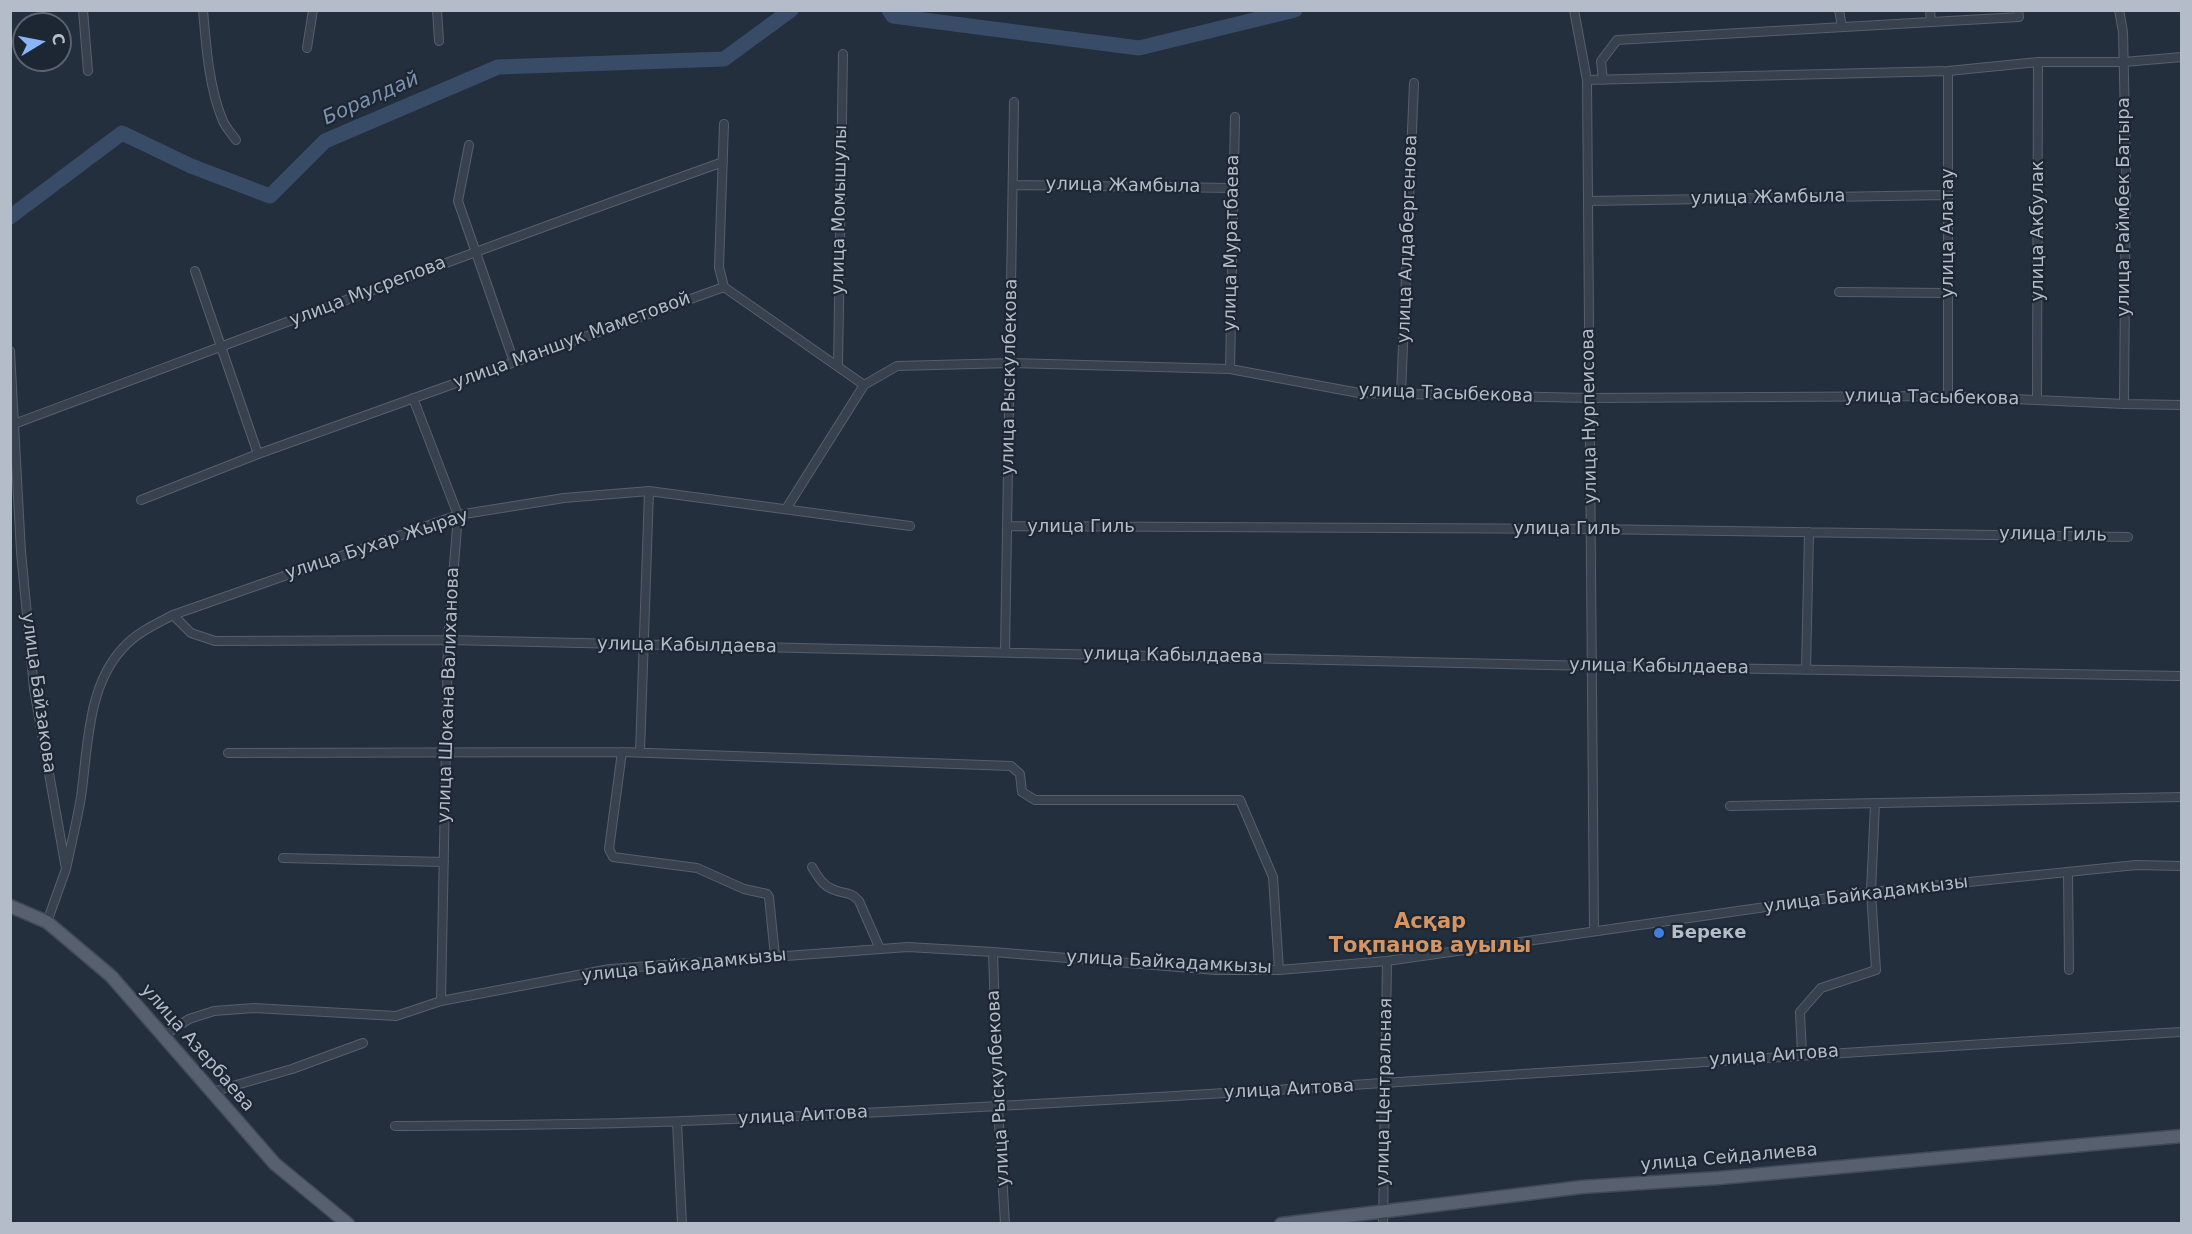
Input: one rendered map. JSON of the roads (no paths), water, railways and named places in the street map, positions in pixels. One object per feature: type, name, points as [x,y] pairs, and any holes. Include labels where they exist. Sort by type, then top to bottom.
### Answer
[{"type":"main road","name":"улица Азербаева","points":[[10,906],[46,922],[111,976],[275,1164],[348,1224]]},
{"type":"main road","name":"улица Сейдалиева","points":[[1281,1224],[1582,1187],[1719,1178],[2181,1136]]},
{"type":"street","points":[[83,10],[88,71]]},
{"type":"street","points":[[203,10],[205,40],[216,102],[224,123],[236,140]]},
{"type":"street","points":[[307,48],[313,10]]},
{"type":"street","points":[[437,10],[439,41]]},
{"type":"street","name":"улица Нурпеисова","points":[[1574,10],[1587,80],[1594,931]]},
{"type":"street","points":[[1839,10],[1842,27]]},
{"type":"street","points":[[1930,10],[1931,22]]},
{"type":"street","name":"улица Раймбек Батыра","points":[[2119,10],[2123,32],[2126,167],[2124,404]]},
{"type":"street","points":[[1603,80],[1601,61],[1617,40],[1931,22],[2019,14]]},
{"type":"street","name":"улица Момышулы","points":[[838,366],[843,54]]},
{"type":"street","points":[[1587,80],[1948,71],[2038,62],[2124,62],[2181,57]]},
{"type":"street","name":"улица Акбулак","points":[[2037,400],[2038,62]]},
{"type":"street","name":"улица Алатау","points":[[1948,71],[1948,396]]},
{"type":"street","name":"улица Алдабергенова","points":[[1401,394],[1414,83]]},
{"type":"street","name":"улица Рыскулбекова","points":[[1005,652],[1014,102]]},
{"type":"street","name":"улица Муратбаева","points":[[1230,369],[1235,117]]},
{"type":"street","points":[[724,124],[719,267],[724,287],[864,385]]},
{"type":"street","points":[[469,145],[458,201],[514,362]]},
{"type":"street","name":"улица Мусрепова","points":[[14,424],[476,250],[723,162]]},
{"type":"street","name":"улица Жамбыла","points":[[1013,184],[1234,188]]},
{"type":"street","name":"улица Жамбыла","points":[[1588,201],[1947,195]]},
{"type":"street","points":[[195,271],[258,454]]},
{"type":"street","name":"улица Маншук Маметовой","points":[[141,500],[258,454],[724,287]]},
{"type":"street","points":[[1839,292],[1948,293]]},
{"type":"street","name":"улица Байзакова","points":[[10,351],[21,552],[34,689],[66,869]]},
{"type":"street","name":"улица Тасыбекова","points":[[786,509],[864,385],[897,366],[1011,363],[1230,369],[1359,393],[1590,399],[1948,396],[2181,405]]},
{"type":"street","name":"улица Шокана Валиханова","points":[[413,398],[458,515],[448,640],[444,751],[441,1001]]},
{"type":"street","points":[[640,752],[650,491]]},
{"type":"street","name":"улица Бухар Жырау","points":[[66,869],[80,800],[91,721],[103,678],[123,648],[152,626],[173,615],[458,515],[564,498],[650,491],[910,526]]},
{"type":"street","name":"улица Гиль","points":[[1007,526],[1591,529],[2128,537]]},
{"type":"street","points":[[1806,670],[1809,532]]},
{"type":"street","name":"улица Кабылдаева","points":[[173,615],[191,633],[215,641],[448,640],[1592,666],[2181,676]]},
{"type":"street","points":[[622,752],[609,849],[613,857],[697,868],[744,889],[767,894],[775,956]]},
{"type":"street","points":[[228,753],[640,752],[1011,766],[1020,774],[1022,792],[1035,800],[1240,800],[1273,877],[1279,970]]},
{"type":"street","points":[[1730,806],[2181,797]]},
{"type":"street","points":[[1802,1054],[1800,1012],[1821,988],[1876,970],[1872,892],[1875,803]]},
{"type":"street","points":[[283,858],[444,862]]},
{"type":"street","name":"улица Байкадамкызы","points":[[163,1036],[189,1019],[214,1011],[254,1008],[396,1016],[441,1001],[610,969],[908,947],[1216,969],[1279,970],[1387,961],[1872,892],[2136,865],[2181,866]]},
{"type":"street","points":[[812,867],[821,881],[831,889],[855,895],[879,949]]},
{"type":"street","points":[[46,922],[66,869]]},
{"type":"street","points":[[2067,873],[2069,970]]},
{"type":"street","name":"улица Рыскулбекова","points":[[993,952],[998,1107],[1005,1224]]},
{"type":"street","name":"улица Центральная","points":[[1383,1224],[1387,961]]},
{"type":"street","name":"улица Аитова","points":[[395,1126],[677,1122],[998,1107],[1385,1084],[1802,1054],[2181,1032]]},
{"type":"street","points":[[212,1092],[292,1069],[363,1043]]},
{"type":"street","points":[[677,1122],[682,1224]]},
{"type":"waterway","name":"Боралдай","points":[[10,217],[122,133],[191,166],[270,196],[325,141],[498,67],[724,59],[791,10]]},
{"type":"waterway","name":"Боралдай","points":[[889,10],[893,16],[1139,48],[1295,10]]},
{"type":"place","name":"Береке","points":[[1659,933]]},
{"type":"district","name":"Асқар Тоқпанов ауылы","points":[[1430,935]]}]
